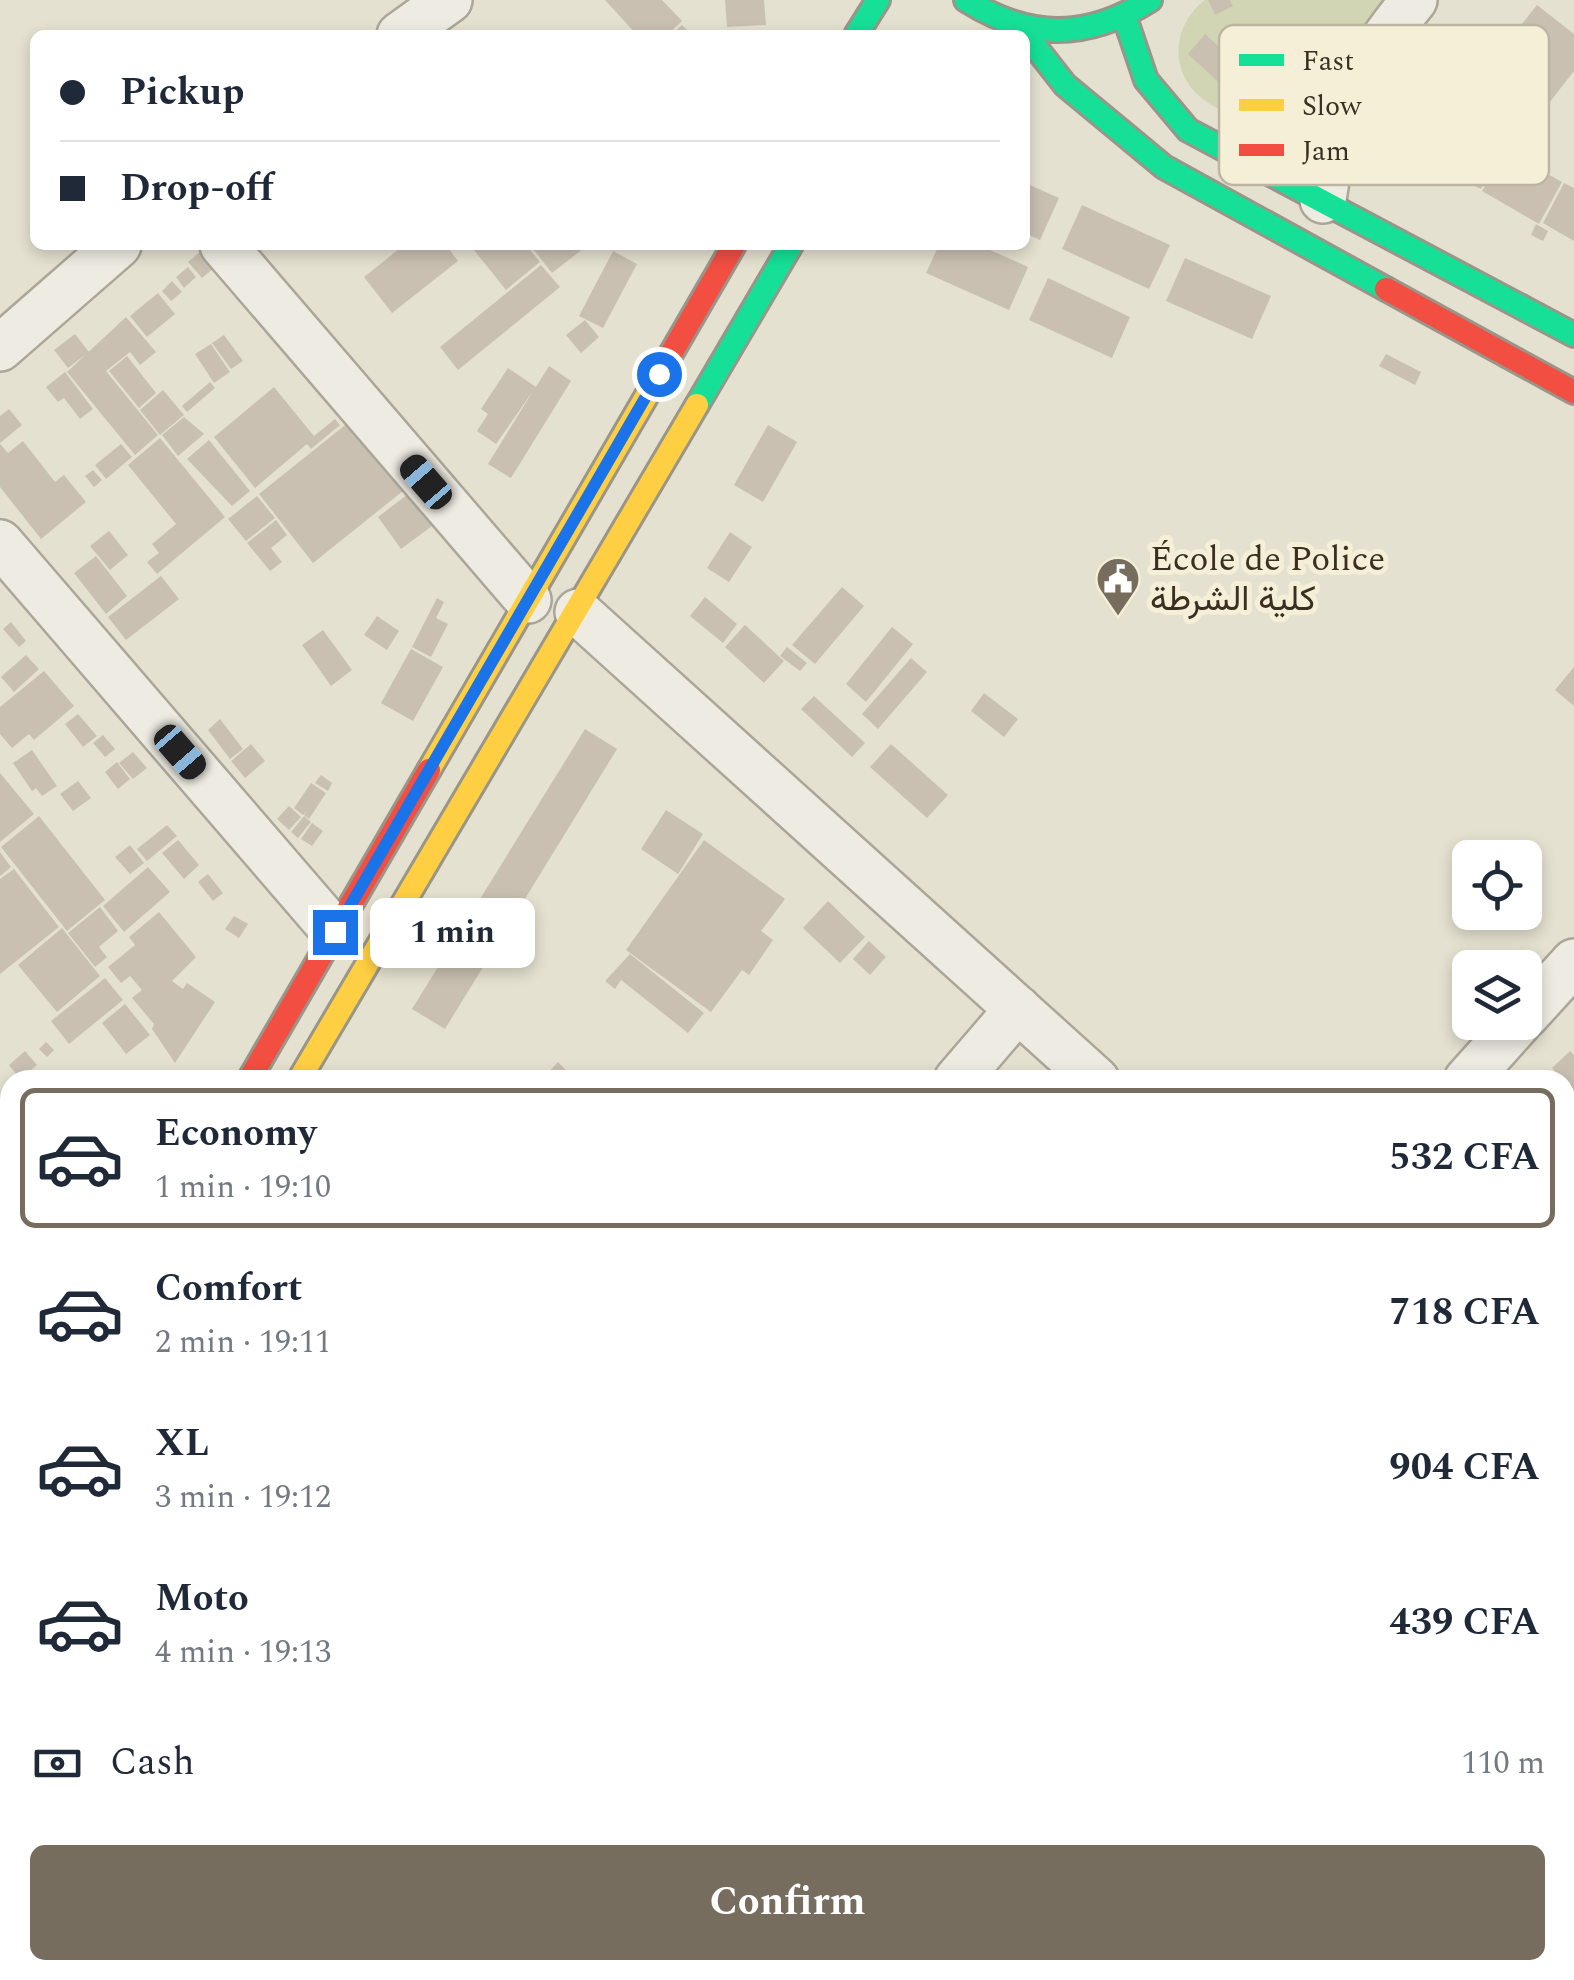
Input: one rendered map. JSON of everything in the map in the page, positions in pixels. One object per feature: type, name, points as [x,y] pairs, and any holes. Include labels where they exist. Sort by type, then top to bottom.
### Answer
[{"type":"street","points":[[407,30],[449,0]]},
{"type":"street","points":[[859,30],[878,0]]},
{"type":"street","points":[[946,24],[966,0],[1022,30]]},
{"type":"street","points":[[1030,31],[1057,35],[1093,31],[1126,18],[1150,0]]},
{"type":"street","points":[[1394,25],[1414,0]]},
{"type":"street","points":[[1126,18],[1134,59],[1154,98],[1188,130],[1219,146]]},
{"type":"street","points":[[1030,40],[1065,85],[1164,167],[1574,392]]},
{"type":"street","points":[[1294,185],[1574,335]]},
{"type":"street","points":[[1323,200],[1325,185]]},
{"type":"street","points":[[0,348],[112,250]]},
{"type":"street","points":[[227,250],[528,600]]},
{"type":"street","points":[[255,1070],[731,250]]},
{"type":"street","points":[[304,1070],[578,612],[788,250]]},
{"type":"street","points":[[0,543],[335,932]]},
{"type":"street","points":[[578,612],[1085,1070]]},
{"type":"street","points":[[1542,997],[1574,962]]},
{"type":"street","points":[[966,1070],[1018,1009]]},
{"type":"street","points":[[1476,1070],[1503,1040]]},
{"type":"green space","points":[[1205,0],[1395,0],[1376,25],[1219,25],[1219,109],[1193,90],[1181,67],[1179,42],[1195,9]]},
{"type":"building","points":[[605,0],[662,0],[682,21],[672,30],[632,30]]},
{"type":"building","points":[[725,0],[764,0],[766,25],[727,27]]},
{"type":"building","points":[[1208,0],[1230,0],[1233,6],[1215,15]]},
{"type":"building","points":[[1537,5],[1574,34],[1574,71],[1549,103],[1549,25],[1521,25]]},
{"type":"building","points":[[1205,34],[1219,47],[1219,83],[1188,54]]},
{"type":"building","points":[[1549,175],[1562,182],[1539,224],[1482,191],[1486,185],[1549,185]]},
{"type":"building","points":[[1564,183],[1574,188],[1574,241],[1543,223]]},
{"type":"building","points":[[1030,185],[1059,198],[1040,240],[1030,235]]},
{"type":"building","points":[[1082,205],[1170,245],[1149,289],[1062,249]]},
{"type":"building","points":[[1536,224],[1548,231],[1543,241],[1531,235]]},
{"type":"building","points":[[398,250],[450,250],[458,261],[392,313],[364,277]]},
{"type":"building","points":[[474,250],[530,250],[540,262],[506,290]]},
{"type":"building","points":[[534,250],[582,250],[552,273]]},
{"type":"building","points":[[937,250],[990,250],[1028,267],[1009,310],[926,273]]},
{"type":"building","points":[[613,251],[637,264],[603,328],[579,316]]},
{"type":"building","points":[[200,252],[214,268],[202,278],[188,262]]},
{"type":"building","points":[[1185,258],[1271,296],[1252,339],[1166,301]]},
{"type":"building","points":[[541,265],[560,287],[458,370],[440,347]]},
{"type":"building","points":[[188,267],[196,277],[184,288],[176,277]]},
{"type":"building","points":[[1048,278],[1130,317],[1112,358],[1029,320]]},
{"type":"building","points":[[172,281],[182,292],[171,301],[162,291]]},
{"type":"building","points":[[158,293],[175,314],[147,337],[130,316]]},
{"type":"building","points":[[126,317],[156,352],[140,365],[130,352],[106,371],[158,435],[135,455],[67,372]]},
{"type":"building","points":[[585,320],[599,337],[581,353],[566,335]]},
{"type":"building","points":[[75,334],[89,352],[68,368],[54,350]]},
{"type":"building","points":[[224,335],[243,361],[231,369],[212,343]]},
{"type":"building","points":[[211,344],[230,372],[214,383],[195,354]]},
{"type":"building","points":[[1386,354],[1421,372],[1415,385],[1379,366]]},
{"type":"building","points":[[127,356],[156,393],[139,408],[109,371]]},
{"type":"building","points":[[549,366],[571,381],[511,478],[488,464],[533,391],[496,444],[477,431],[488,414],[481,409],[508,368],[536,387]]},
{"type":"building","points":[[65,372],[93,409],[80,419],[64,398],[58,402],[46,387]]},
{"type":"building","points":[[210,382],[215,388],[187,412],[182,406]]},
{"type":"building","points":[[274,387],[314,436],[335,419],[340,425],[311,449],[307,444],[255,488],[214,437]]},
{"type":"building","points":[[163,390],[184,415],[160,435],[140,410]]},
{"type":"building","points":[[9,409],[22,425],[0,443],[0,416]]},
{"type":"building","points":[[184,417],[204,434],[178,456],[162,435]]},
{"type":"building","points":[[349,422],[403,491],[313,563],[259,494]]},
{"type":"building","points":[[768,425],[797,442],[763,502],[734,485]]},
{"type":"building","points":[[160,438],[225,517],[157,574],[147,562],[159,553],[152,544],[176,524],[128,465]]},
{"type":"building","points":[[209,440],[250,491],[232,506],[187,459]]},
{"type":"building","points":[[23,441],[55,482],[64,475],[86,502],[41,539],[0,487],[0,444],[8,453]]},
{"type":"building","points":[[121,444],[132,457],[106,479],[95,465]]},
{"type":"building","points":[[93,470],[102,480],[94,487],[85,476]]},
{"type":"building","points":[[408,494],[432,526],[401,549],[378,517]]},
{"type":"building","points":[[257,496],[275,518],[246,541],[228,519]]},
{"type":"building","points":[[276,520],[287,535],[271,548],[282,562],[270,571],[247,543]]},
{"type":"building","points":[[109,531],[128,555],[110,570],[90,546]]},
{"type":"building","points":[[730,532],[752,547],[729,582],[707,568]]},
{"type":"building","points":[[96,556],[127,596],[106,614],[74,573]]},
{"type":"building","points":[[161,576],[179,599],[126,640],[108,617]]},
{"type":"building","points":[[842,587],[864,606],[815,664],[792,645]]},
{"type":"building","points":[[705,597],[737,624],[723,643],[690,616]]},
{"type":"building","points":[[437,598],[444,602],[436,618],[448,624],[431,657],[412,647]]},
{"type":"building","points":[[377,616],[399,631],[387,650],[364,635]]},
{"type":"building","points":[[11,622],[26,641],[19,647],[3,629]]},
{"type":"building","points":[[745,625],[784,661],[764,683],[725,647]]},
{"type":"building","points":[[892,627],[913,644],[866,702],[846,684]]},
{"type":"building","points":[[323,630],[352,670],[331,686],[302,645]]},
{"type":"building","points":[[787,647],[807,663],[800,671],[780,656]]},
{"type":"building","points":[[411,649],[443,667],[413,721],[381,703]]},
{"type":"building","points":[[26,655],[39,669],[14,692],[1,677]]},
{"type":"building","points":[[911,658],[927,672],[878,729],[862,714]]},
{"type":"building","points":[[1574,667],[1574,706],[1555,690]]},
{"type":"building","points":[[44,671],[74,706],[34,740],[29,734],[12,748],[0,734],[0,707]]},
{"type":"building","points":[[984,693],[1018,719],[1004,737],[971,711]]},
{"type":"building","points":[[814,696],[865,743],[852,757],[801,709]]},
{"type":"building","points":[[78,714],[97,736],[83,747],[65,724]]},
{"type":"building","points":[[220,719],[243,749],[230,759],[208,730]]},
{"type":"building","points":[[585,729],[617,749],[445,1029],[412,1009]]},
{"type":"building","points":[[103,735],[115,749],[105,757],[93,743]]},
{"type":"building","points":[[251,744],[265,761],[245,778],[231,761]]},
{"type":"building","points":[[891,744],[948,795],[927,818],[870,767]]},
{"type":"building","points":[[32,750],[57,786],[42,796],[36,788],[32,791],[13,763]]},
{"type":"building","points":[[133,752],[147,768],[133,779],[119,763]]},
{"type":"building","points":[[117,762],[130,779],[118,789],[105,772]]},
{"type":"building","points":[[0,773],[34,814],[0,842]]},
{"type":"building","points":[[321,775],[332,783],[328,791],[315,783]]},
{"type":"building","points":[[78,781],[91,798],[73,811],[60,794]]},
{"type":"building","points":[[311,783],[326,793],[309,819],[304,815],[308,810],[303,815],[294,808]]},
{"type":"building","points":[[289,806],[301,817],[289,830],[277,819]]},
{"type":"building","points":[[666,810],[703,834],[678,874],[641,849]]},
{"type":"building","points":[[39,816],[105,900],[67,931],[1,847]]},
{"type":"building","points":[[304,816],[311,822],[298,838],[291,832]]},
{"type":"building","points":[[312,823],[323,831],[312,846],[301,839]]},
{"type":"building","points":[[167,825],[177,836],[147,861],[137,849]]},
{"type":"building","points":[[178,840],[199,865],[184,879],[162,853]]},
{"type":"building","points":[[704,840],[785,899],[761,931],[773,940],[749,975],[742,970],[711,1012],[626,950]]},
{"type":"building","points":[[130,845],[144,863],[130,874],[115,857]]},
{"type":"building","points":[[0,852],[11,867],[0,876]]},
{"type":"building","points":[[148,867],[170,892],[124,932],[103,906]]},
{"type":"building","points":[[14,869],[59,927],[0,974],[0,879]]},
{"type":"building","points":[[208,874],[223,893],[213,901],[198,882]]},
{"type":"building","points":[[828,901],[865,937],[840,963],[803,928]]},
{"type":"building","points":[[100,907],[118,931],[99,947],[107,957],[95,967],[68,933]]},
{"type":"building","points":[[159,912],[196,957],[172,981],[183,989],[187,983],[215,1002],[175,1063],[152,1029],[154,1024],[132,998],[142,990],[130,976],[121,983],[108,967],[135,945],[129,937]]},
{"type":"building","points":[[234,916],[248,924],[239,938],[225,929]]},
{"type":"building","points":[[62,928],[100,976],[57,1012],[18,965]]},
{"type":"building","points":[[869,941],[886,957],[870,975],[853,959]]},
{"type":"building","points":[[630,954],[704,1013],[688,1033],[621,980],[615,989],[605,981]]},
{"type":"building","points":[[105,978],[123,1000],[69,1044],[51,1021]]},
{"type":"building","points":[[125,1004],[150,1035],[126,1054],[102,1023]]},
{"type":"building","points":[[46,1042],[54,1050],[47,1057],[39,1049]]},
{"type":"building","points":[[25,1051],[37,1065],[31,1070],[13,1070],[9,1065]]},
{"type":"building","points":[[1570,1051],[1574,1055],[1574,1070],[1552,1068]]},
{"type":"traffic: fast","points":[[859,30],[878,0]]},
{"type":"traffic: fast","points":[[966,0],[1012,22],[1058,30],[1104,22],[1150,0]]},
{"type":"traffic: fast","points":[[1125,18],[1146,80],[1188,130],[1219,146]]},
{"type":"traffic: fast","points":[[1030,40],[1065,85],[1164,167],[1386,289]]},
{"type":"traffic: fast","points":[[1292,185],[1574,335]]},
{"type":"traffic: fast","points":[[697,405],[788,250]]},
{"type":"traffic: slow","points":[[429,770],[657,378]]},
{"type":"traffic: slow","points":[[305,1070],[697,405]]},
{"type":"traffic: jam","points":[[657,378],[731,250]]},
{"type":"traffic: jam","points":[[1386,289],[1574,392]]},
{"type":"traffic: jam","points":[[255,1070],[429,770]]},
{"type":"place","name":"École de Police كلية الشرطة","points":[[1118,617]]},
{"type":"route","points":[[335,932],[659,374]]}]
